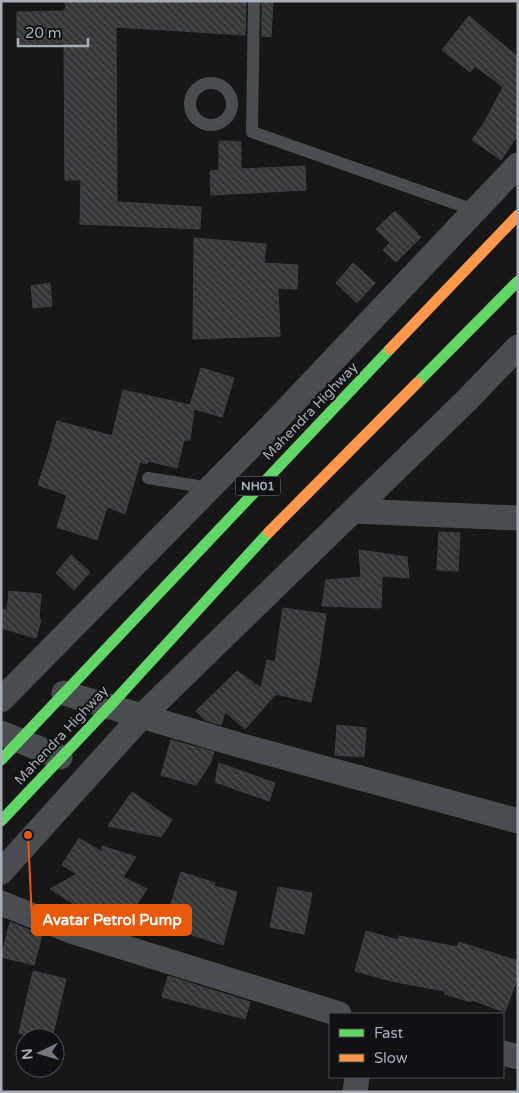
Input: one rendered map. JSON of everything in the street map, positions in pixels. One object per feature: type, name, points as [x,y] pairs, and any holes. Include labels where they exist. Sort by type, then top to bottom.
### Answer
[{"type":"highway","name":"Mahendra Highway","points":[[1,760],[11,737],[64,694],[252,493],[518,215]]},
{"type":"highway","name":"Mahendra Highway","points":[[1,821],[60,757],[109,708],[280,521],[518,281]]},
{"type":"street","points":[[1,700],[270,427],[518,165]]},
{"type":"street","points":[[1,872],[141,717],[467,400],[518,346]]},
{"type":"street","points":[[353,511],[518,518]]},
{"type":"street","points":[[64,694],[239,745],[518,821]]},
{"type":"street","points":[[11,737],[60,757]]},
{"type":"street","points":[[1,904],[70,931],[336,1013]]},
{"type":"street","points":[[504,1053],[518,1057]]},
{"type":"street","points":[[355,1092],[357,1078]]},
{"type":"lane","points":[[254,1],[252,132],[474,210]]},
{"type":"lane","points":[[232,104],[252,104]]},
{"type":"lane","points":[[148,478],[210,488]]},
{"type":"building","points":[[66,1],[246,1],[245,35],[116,27],[117,202],[201,207],[200,229],[80,224],[81,180],[65,180],[64,43],[17,44],[17,12],[65,11]]},
{"type":"building","points":[[262,1],[273,1],[271,37],[262,36]]},
{"type":"building","points":[[469,16],[518,57],[518,135],[501,160],[472,140],[484,123],[503,87],[475,66],[470,72],[442,50]]},
{"type":"building","points":[[219,141],[241,142],[241,169],[305,166],[306,190],[211,195],[210,171],[219,170]]},
{"type":"building","points":[[395,211],[421,237],[396,262],[383,250],[390,243],[376,229]]},
{"type":"building","points":[[194,238],[266,244],[264,263],[298,265],[297,289],[278,288],[280,336],[193,339]]},
{"type":"building","points":[[353,263],[375,283],[357,303],[336,283]]},
{"type":"building","points":[[50,283],[52,306],[33,308],[31,286]]},
{"type":"building","points":[[201,368],[234,378],[222,417],[194,409],[190,440],[184,440],[177,468],[148,461],[147,464],[140,462],[125,514],[107,507],[97,540],[57,527],[67,495],[38,485],[57,421],[112,436],[123,390],[190,405]]},
{"type":"building","points":[[439,532],[460,533],[458,571],[437,570]]},
{"type":"building","points":[[359,550],[407,557],[409,578],[382,576],[381,608],[322,606],[326,580],[361,577]]},
{"type":"building","points":[[71,555],[90,572],[74,590],[56,573]]},
{"type":"building","points":[[9,591],[41,594],[39,619],[41,620],[36,638],[1,628],[1,609],[7,610]]},
{"type":"building","points":[[283,608],[326,614],[319,664],[311,702],[276,694],[245,729],[225,712],[221,725],[205,720],[196,711],[237,671],[261,688],[267,660],[275,662]]},
{"type":"building","points":[[337,725],[366,728],[364,757],[335,755]]},
{"type":"building","points":[[171,740],[214,752],[210,764],[196,785],[161,775]]},
{"type":"building","points":[[219,763],[275,783],[269,801],[215,782]]},
{"type":"building","points":[[132,792],[172,820],[161,837],[108,826]]},
{"type":"building","points":[[79,838],[102,852],[102,846],[136,857],[123,877],[147,889],[125,922],[109,916],[105,923],[50,889],[77,874],[62,865]]},
{"type":"building","points":[[181,872],[215,883],[214,886],[237,892],[223,945],[164,926]]},
{"type":"building","points":[[278,887],[312,893],[304,934],[270,927]]},
{"type":"building","points":[[10,922],[42,935],[34,965],[1,957]]},
{"type":"building","points":[[366,931],[398,940],[399,936],[457,947],[459,942],[518,961],[518,976],[505,1012],[472,1000],[471,1002],[445,994],[445,991],[391,981],[355,971]]},
{"type":"building","points":[[33,971],[66,979],[54,1028],[20,1028]]},
{"type":"building","points":[[168,976],[250,1002],[245,1019],[162,997]]},
{"type":"traffic: fast","points":[[417,383],[518,281]]},
{"type":"traffic: fast","points":[[1,760],[390,349]]},
{"type":"traffic: fast","points":[[1,821],[109,707],[269,532]]},
{"type":"traffic: slow","points":[[390,349],[518,215]]},
{"type":"traffic: slow","points":[[269,532],[417,383]]},
{"type":"place","name":"Avatar Petrol Pump","points":[[28,835]]}]
